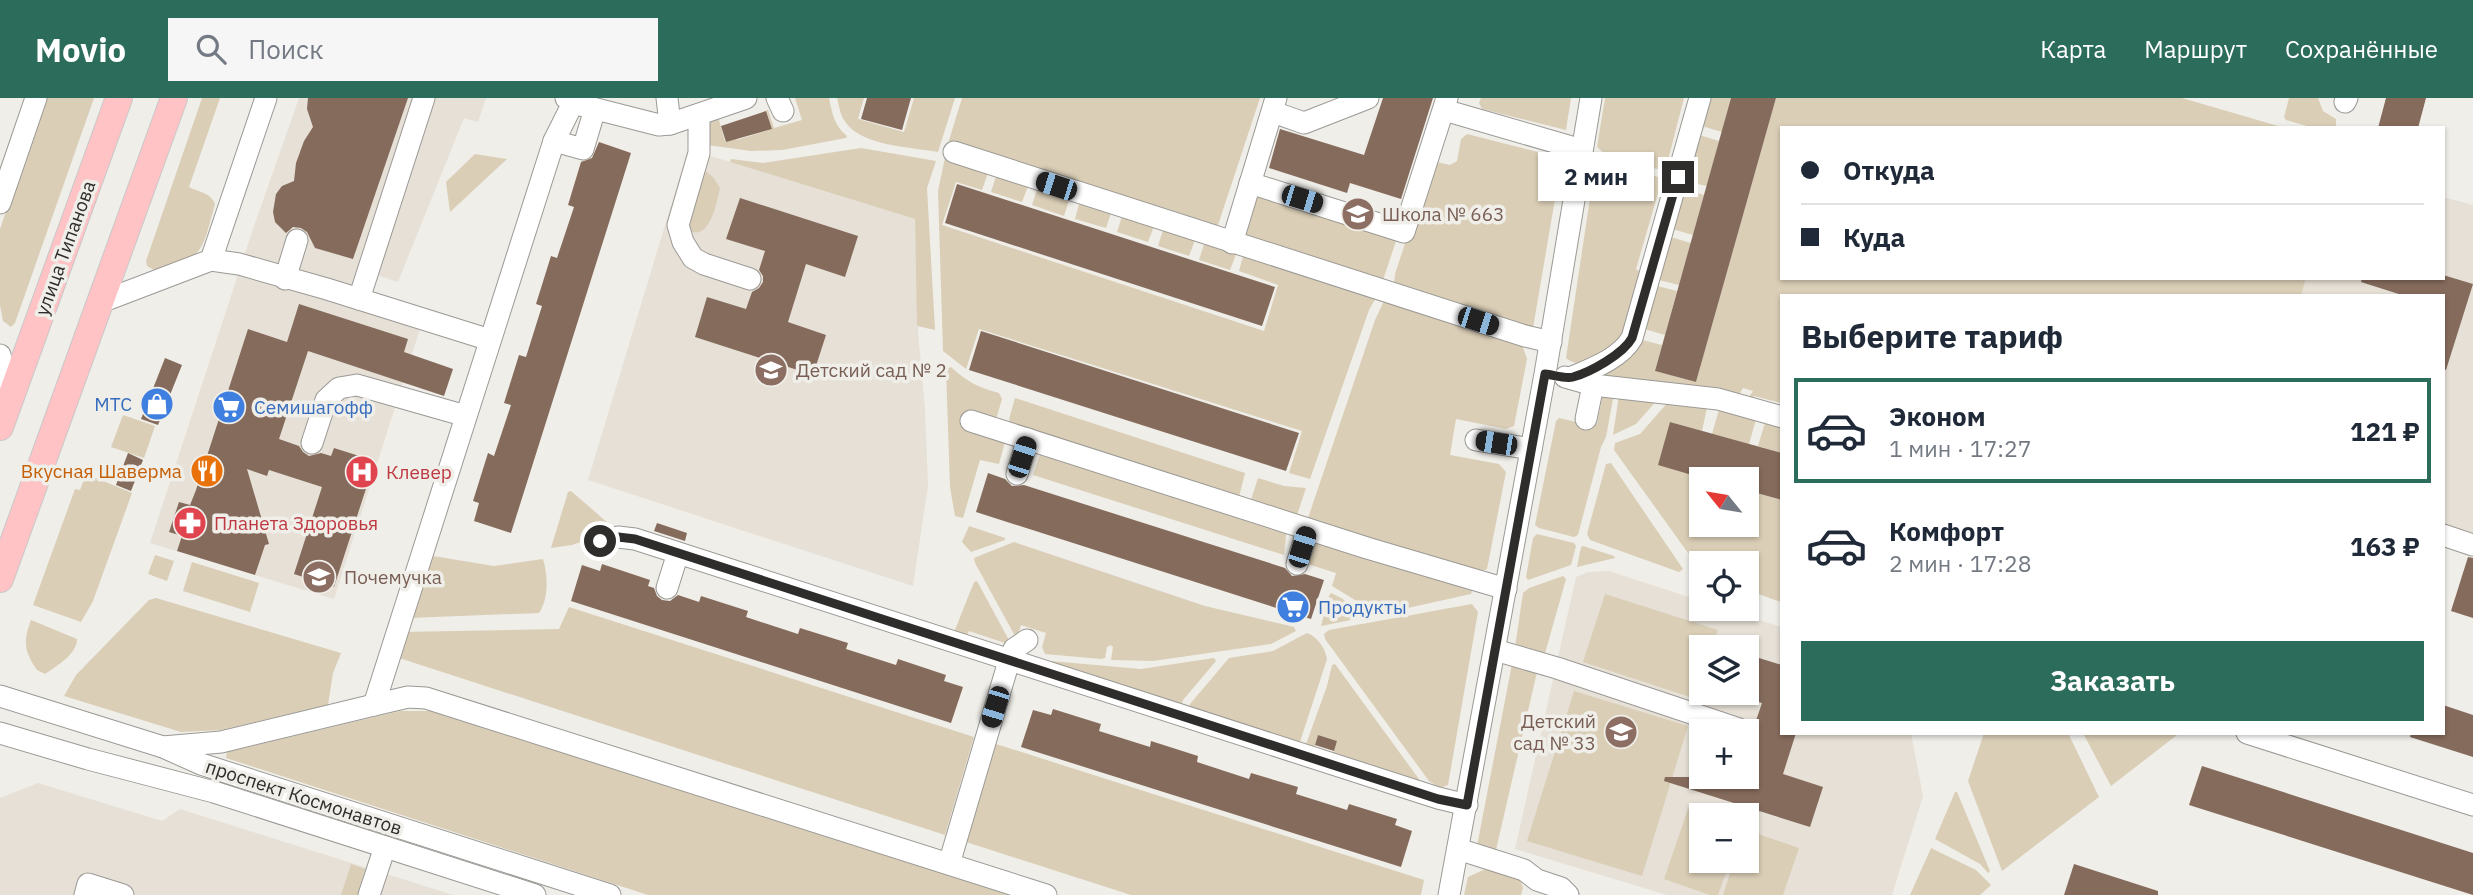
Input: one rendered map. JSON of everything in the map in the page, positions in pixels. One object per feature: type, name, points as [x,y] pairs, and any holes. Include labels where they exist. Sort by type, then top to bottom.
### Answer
[{"type":"main road","name":"улица Типанова","points":[[0,427],[120,98]]},
{"type":"main road","points":[[0,579],[174,98]]},
{"type":"street","points":[[0,203],[36,98]]},
{"type":"street","points":[[211,260],[266,98]]},
{"type":"street","points":[[359,299],[424,98]]},
{"type":"street","points":[[667,98],[670,124]]},
{"type":"street","points":[[374,705],[569,100],[659,125],[699,115],[746,98]]},
{"type":"street","points":[[1232,243],[1274,105],[1304,123],[1367,98]]},
{"type":"street","points":[[1450,895],[1551,342],[1591,98]]},
{"type":"street","points":[[1583,378],[1619,353],[1632,338],[1700,98]]},
{"type":"street","points":[[1251,183],[1404,232],[1446,104],[1582,150]]},
{"type":"street","points":[[554,141],[583,149],[595,109]]},
{"type":"street","points":[[699,115],[699,153],[678,225],[683,242],[693,258],[750,279]]},
{"type":"street","points":[[954,152],[1232,243],[1551,342]]},
{"type":"street","points":[[285,279],[297,240]]},
{"type":"street","points":[[100,302],[211,260],[239,264],[490,340]]},
{"type":"street","points":[[0,355],[11,397]]},
{"type":"street","points":[[1545,374],[1717,399],[1780,416]]},
{"type":"street","points":[[1583,378],[1586,419]]},
{"type":"street","points":[[312,443],[326,400],[339,388],[357,385],[466,416]]},
{"type":"street","points":[[971,421],[1506,589]]},
{"type":"street","points":[[1017,474],[1028,439]]},
{"type":"street","points":[[1476,440],[1531,449]]},
{"type":"street","points":[[1297,564],[1308,529]]},
{"type":"street","points":[[2445,536],[2473,545]]},
{"type":"street","points":[[600,541],[625,537],[678,553],[1438,799],[1467,805]]},
{"type":"street","points":[[667,588],[678,553]]},
{"type":"street","points":[[949,864],[1009,661],[1014,649],[1027,640]]},
{"type":"street","points":[[1495,650],[1710,719]]},
{"type":"street","name":"проспект Космонавтов","points":[[0,696],[610,895]]},
{"type":"street","points":[[163,747],[221,741],[374,705],[408,698],[426,698],[1046,895]]},
{"type":"street","name":"проспект Космонавтов","points":[[0,733],[214,792],[532,894]]},
{"type":"street","points":[[2253,735],[2473,805]]},
{"type":"street","points":[[369,895],[385,847]]},
{"type":"street","points":[[1458,849],[1524,870],[1535,888],[1561,888],[1568,895]]},
{"type":"street","points":[[85,895],[88,884],[123,895]]},
{"type":"shaded area","points":[[45,98],[94,98],[15,323],[11,327],[3,321],[0,305],[0,229]]},
{"type":"shaded area","points":[[202,98],[220,98],[189,187],[213,200],[215,204],[211,219],[199,251],[183,262],[154,270],[147,266],[146,261]]},
{"type":"shaded area","points":[[299,98],[486,98],[478,122],[464,118],[398,282],[377,275],[370,296],[425,313],[334,599],[150,543]]},
{"type":"shaded area","points":[[795,98],[829,98],[834,118],[846,138],[782,150],[751,151],[707,145],[708,120],[718,116],[725,142],[734,139],[731,122],[737,140],[772,129],[766,110],[774,128],[802,120]]},
{"type":"shaded area","points":[[837,98],[864,98],[858,119],[904,132],[914,98],[955,98],[938,152],[886,144],[861,135],[851,129],[844,120]]},
{"type":"shaded area","points":[[962,98],[1260,98],[1217,228],[947,147]]},
{"type":"shaded area","points":[[1481,98],[1571,98],[1566,130],[1482,109],[1479,103]]},
{"type":"shaded area","points":[[1605,98],[1684,98],[1666,168],[1660,170],[1604,153],[1597,147]]},
{"type":"shaded area","points":[[1706,98],[1731,98],[1722,132],[1698,125]]},
{"type":"shaded area","points":[[1776,98],[2182,98],[2278,126],[1780,126],[1780,280],[2305,280],[2302,294],[1780,294],[1780,403],[1754,396],[1746,401],[1753,391],[1743,388],[1737,398],[1596,381],[1596,370],[1638,339],[1662,345],[1655,371],[1696,382]]},
{"type":"shaded area","points":[[2289,98],[2318,98],[2323,111],[2336,119],[2336,126],[2307,126],[2284,117]]},
{"type":"shaded area","points":[[1467,134],[1562,158],[1533,328],[1394,284],[1431,165],[1437,162],[1450,165],[1457,161],[1461,139]]},
{"type":"shaded area","points":[[1696,134],[1719,141],[1707,186],[1683,181]]},
{"type":"shaded area","points":[[861,148],[936,161],[927,188],[935,330],[917,326],[915,219],[730,162],[731,159],[763,163]]},
{"type":"shaded area","name":"Детский сад № 2","points":[[688,149],[915,219],[918,331],[928,486],[913,586],[588,480]]},
{"type":"shaded area","points":[[946,153],[990,167],[982,190],[956,182],[942,225],[1264,331],[1278,285],[1239,271],[1245,249],[1378,294],[1369,310],[1310,479],[1289,473],[1302,431],[979,329],[966,369],[943,351],[938,191]]},
{"type":"shaded area","points":[[475,154],[507,159],[450,212],[446,182]]},
{"type":"shaded area","points":[[1601,160],[1658,177],[1661,183],[1636,269],[1641,273],[1620,346],[1593,360],[1579,363],[1566,358],[1595,165]]},
{"type":"shaded area","points":[[704,170],[720,188],[711,220],[701,231],[695,232],[687,229]]},
{"type":"shaded area","points":[[998,170],[1030,181],[1022,202],[991,192]]},
{"type":"shaded area","points":[[1039,184],[1071,194],[1064,216],[1032,205]]},
{"type":"shaded area","points":[[1680,188],[1704,195],[1693,235],[1669,228]]},
{"type":"shaded area","points":[[1258,189],[1397,238],[1383,280],[1243,236]]},
{"type":"shaded area","points":[[1081,197],[1113,207],[1106,228],[1075,219]]},
{"type":"shaded area","points":[[2445,198],[2473,205],[2473,535],[2445,526],[2445,294],[2302,294],[2305,280],[2445,280]]},
{"type":"shaded area","points":[[1124,210],[1156,221],[1148,242],[1117,232]]},
{"type":"shaded area","points":[[1165,224],[1197,235],[1189,256],[1158,246]]},
{"type":"shaded area","points":[[1667,236],[1691,243],[1679,285],[1655,279]]},
{"type":"shaded area","points":[[1206,238],[1238,249],[1230,270],[1199,260]]},
{"type":"shaded area","points":[[1653,285],[1677,291],[1665,335],[1641,328]]},
{"type":"shaded area","points":[[1384,301],[1522,345],[1527,359],[1514,426],[1506,429],[1456,419],[1450,455],[1499,464],[1506,472],[1487,569],[1477,573],[1309,524],[1308,518],[1375,320]]},
{"type":"shaded area","points":[[951,367],[973,383],[999,393],[1002,399],[995,423],[1006,438],[999,464],[980,460],[963,518],[955,516],[950,487],[946,369]]},
{"type":"shaded area","points":[[1603,393],[1614,394],[1606,437],[1578,535],[1574,537],[1539,528],[1535,525],[1556,421],[1559,418],[1593,426],[1597,424]]},
{"type":"shaded area","points":[[1619,395],[1659,398],[1636,424],[1613,435]]},
{"type":"shaded area","points":[[1015,398],[1245,473],[1238,501],[1012,428],[1009,419]]},
{"type":"shaded area","points":[[1670,400],[1708,403],[1702,431],[1670,422],[1701,467],[1689,467],[1689,537],[1759,537],[1759,494],[1780,500],[1780,602],[1759,594],[1759,551],[1689,551],[1689,554],[1614,450],[1615,443],[1640,434]]},
{"type":"shaded area","points":[[1720,406],[1757,416],[1749,444],[1712,434]]},
{"type":"shaded area","points":[[123,415],[155,426],[144,458],[111,447]]},
{"type":"shaded area","points":[[1766,419],[1780,423],[1780,453],[1758,446]]},
{"type":"shaded area","points":[[1042,448],[1287,527],[1284,555],[1033,475]]},
{"type":"shaded area","points":[[1611,463],[1683,569],[1679,572],[1590,540],[1587,534],[1606,464]]},
{"type":"shaded area","points":[[82,472],[132,493],[93,601],[81,622],[33,605],[75,489],[80,490],[85,477],[81,476]]},
{"type":"shaded area","points":[[1258,478],[1284,486],[1306,488],[1295,521],[1249,506]]},
{"type":"shaded area","points":[[571,491],[616,530],[572,545],[551,548],[568,492]]},
{"type":"shaded area","points":[[969,526],[1005,540],[971,552],[962,542]]},
{"type":"shaded area","points":[[1310,534],[1473,588],[1471,594],[1367,617],[1355,600],[1332,586],[1336,573],[1301,562]]},
{"type":"shaded area","points":[[1537,534],[1574,543],[1576,546],[1571,565],[1528,580],[1526,577],[1533,538]]},
{"type":"shaded area","points":[[1014,542],[1205,606],[1294,627],[1296,631],[1271,644],[1153,661],[1111,660],[1113,647],[1110,645],[1105,658],[1101,659],[1045,654],[1042,647],[1046,633],[1021,625],[1017,638],[975,563],[974,558]]},
{"type":"shaded area","points":[[1583,546],[1614,556],[1615,558],[1577,567]]},
{"type":"shaded area","points":[[155,555],[174,561],[167,581],[148,574]]},
{"type":"shaded area","points":[[433,556],[494,566],[543,559],[547,586],[539,613],[409,618],[427,558]]},
{"type":"shaded area","points":[[192,562],[259,583],[250,612],[183,591]]},
{"type":"shaded area","name":"Детский сад № 33","points":[[1609,571],[1689,597],[1689,621],[1759,620],[1780,627],[1780,735],[1911,735],[1923,796],[1892,895],[1667,895],[1515,849],[1576,577],[1588,572]]},
{"type":"shaded area","points":[[1563,576],[1566,579],[1544,657],[1515,647],[1523,593],[1529,588]]},
{"type":"shaded area","points":[[977,581],[1010,642],[1008,644],[969,631],[965,640],[953,635],[974,582]]},
{"type":"shaded area","points":[[1331,593],[1343,599],[1356,615],[1356,619],[1321,626]]},
{"type":"shaded area","points":[[1605,594],[1718,630],[1716,635],[1689,635],[1689,697],[1583,662]]},
{"type":"shaded area","points":[[156,598],[341,653],[333,673],[328,705],[221,730],[181,732],[64,696],[76,675],[149,600]]},
{"type":"shaded area","points":[[1472,604],[1478,612],[1448,785],[1440,788],[1429,781],[1324,634],[1329,630]]},
{"type":"shaded area","points":[[569,607],[974,737],[945,835],[393,656],[401,632],[559,629]]},
{"type":"shaded area","points":[[31,620],[77,639],[70,655],[45,674],[37,670],[27,651],[26,640]]},
{"type":"shaded area","points":[[1307,633],[1320,643],[1327,659],[1299,745],[1188,711],[1190,704],[1229,658],[1273,651]]},
{"type":"shaded area","points":[[1214,658],[1216,661],[1183,700],[1180,709],[1039,660],[1141,669]]},
{"type":"shaded area","points":[[1335,664],[1424,786],[1332,757],[1337,741],[1318,735],[1313,751],[1305,747],[1332,665]]},
{"type":"shaded area","points":[[1512,664],[1537,672],[1496,850],[1490,853],[1477,846]]},
{"type":"shaded area","points":[[1574,691],[1688,726],[1642,876],[1527,841]]},
{"type":"shaded area","points":[[400,711],[434,711],[1016,895],[648,895],[226,758],[227,752]]},
{"type":"shaded area","points":[[1983,735],[2069,735],[2099,797],[2002,871],[1968,781]]},
{"type":"shaded area","points":[[2084,735],[2177,735],[2111,786]]},
{"type":"shaded area","points":[[996,744],[1424,880],[1421,895],[1131,895],[966,842]]},
{"type":"shaded area","points":[[38,783],[162,821],[180,809],[453,895],[0,895],[0,798]]},
{"type":"shaded area","points":[[1955,792],[1990,871],[1988,873],[1980,864],[1935,839]]},
{"type":"shaded area","points":[[1689,809],[1689,873],[1726,873],[1718,895],[1710,895],[1664,879]]},
{"type":"shaded area","points":[[1759,834],[1799,848],[1783,895],[1723,895],[1730,873],[1759,873]]},
{"type":"shaded area","points":[[1931,848],[1976,870],[1991,885],[1980,895],[1910,895]]},
{"type":"shaded area","points":[[351,864],[365,869],[357,895],[341,895]]},
{"type":"shaded area","points":[[1490,867],[1519,877],[1523,888],[1521,895],[1464,895],[1468,877]]},
{"type":"building","points":[[308,98],[408,98],[353,259],[315,248],[307,232],[301,228],[293,227],[286,233],[275,222],[273,212],[276,194],[282,186],[294,181],[296,163],[304,141],[313,127],[307,109]]},
{"type":"building","points":[[867,98],[911,98],[902,130],[861,119]]},
{"type":"building","points":[[1383,98],[1433,98],[1401,199],[1350,183],[1347,193],[1269,168],[1280,129],[1364,155]]},
{"type":"building","points":[[1731,98],[1776,98],[1696,382],[1655,371]]},
{"type":"building","points":[[2386,98],[2426,98],[2419,126],[2379,126]]},
{"type":"building","points":[[766,111],[772,129],[726,142],[721,126]]},
{"type":"building","points":[[599,142],[631,153],[511,533],[474,521],[479,503],[473,501],[488,453],[494,456],[511,405],[504,403],[519,355],[526,357],[542,306],[536,304],[551,256],[557,258],[574,207],[568,205],[581,162],[592,158]]},
{"type":"building","points":[[957,184],[1275,287],[1262,326],[945,223]]},
{"type":"building","points":[[740,198],[858,236],[845,277],[806,264],[788,322],[826,335],[813,375],[695,337],[707,297],[746,309],[752,292],[763,282],[759,270],[765,251],[726,239]]},
{"type":"building","points":[[2445,276],[2473,284],[2446,370],[2445,294],[2399,294],[2361,282],[2445,280]]},
{"type":"building","points":[[299,304],[408,339],[404,352],[453,369],[444,396],[308,351],[279,439],[299,446],[309,456],[321,453],[331,456],[334,448],[375,461],[334,587],[294,574],[322,487],[269,470],[267,476],[247,469],[269,544],[265,545],[255,575],[177,551],[182,536],[169,532],[179,502],[190,505],[196,490],[248,329],[287,342]]},
{"type":"building","points":[[981,331],[1299,433],[1286,471],[969,370]]},
{"type":"building","points":[[165,358],[182,365],[158,425],[141,419]]},
{"type":"building","points":[[1670,422],[1780,452],[1780,499],[1759,494],[1759,467],[1689,467],[1689,474],[1658,465]]},
{"type":"building","points":[[128,453],[143,460],[131,491],[116,485]]},
{"type":"building","points":[[988,473],[1005,479],[1012,486],[1024,485],[1285,568],[1292,576],[1305,574],[1324,580],[1311,619],[976,512]]},
{"type":"building","points":[[657,523],[687,533],[685,541],[654,531]]},
{"type":"building","points":[[2468,557],[2473,558],[2473,618],[2451,611]]},
{"type":"building","points":[[602,564],[650,580],[648,586],[654,588],[662,600],[670,601],[678,595],[699,602],[701,596],[748,611],[746,617],[798,634],[800,628],[848,643],[846,649],[896,665],[898,659],[946,675],[944,681],[963,687],[951,723],[571,601],[582,565],[600,571]]},
{"type":"building","points":[[1759,658],[1780,664],[1780,735],[1795,735],[1783,774],[1823,787],[1810,827],[1759,811],[1759,803],[1734,803],[1689,789],[1759,789],[1759,719],[1757,719],[1762,703],[1759,702]]},
{"type":"building","points":[[2445,706],[2473,715],[2473,757],[2410,737],[2445,735]]},
{"type":"building","points":[[1053,709],[1101,724],[1099,731],[1150,747],[1151,741],[1198,756],[1197,762],[1249,779],[1251,773],[1298,787],[1296,794],[1347,810],[1349,804],[1397,819],[1395,825],[1412,831],[1401,867],[1021,747],[1033,710],[1051,715]]},
{"type":"building","points":[[1318,735],[1337,741],[1334,751],[1315,745]]},
{"type":"building","points":[[2202,766],[2473,853],[2473,895],[2189,805]]},
{"type":"building","points":[[1665,777],[1689,777],[1689,789],[1664,781]]},
{"type":"building","points":[[2074,864],[2158,891],[2158,895],[2064,895]]},
{"type":"place","name":"Школа № 663","points":[[1358,214]]},
{"type":"place","name":"Детский сад № 2","points":[[771,370]]},
{"type":"place","name":"МТС","points":[[157,404]]},
{"type":"place","name":"Семишагофф","points":[[229,407]]},
{"type":"place","name":"Вкусная Шаверма","points":[[207,471]]},
{"type":"place","name":"Клевер","points":[[362,472]]},
{"type":"place","name":"Планета Здоровья","points":[[190,523]]},
{"type":"place","name":"Почемучка","points":[[319,577]]},
{"type":"place","name":"Продукты","points":[[1293,607]]},
{"type":"place","name":"Детский сад № 33","points":[[1621,732]]},
{"type":"route","points":[[600,541],[618,537],[635,539],[1438,799],[1467,805],[1545,374],[1570,378],[1619,353],[1627,346],[1632,338],[1678,177]]}]
